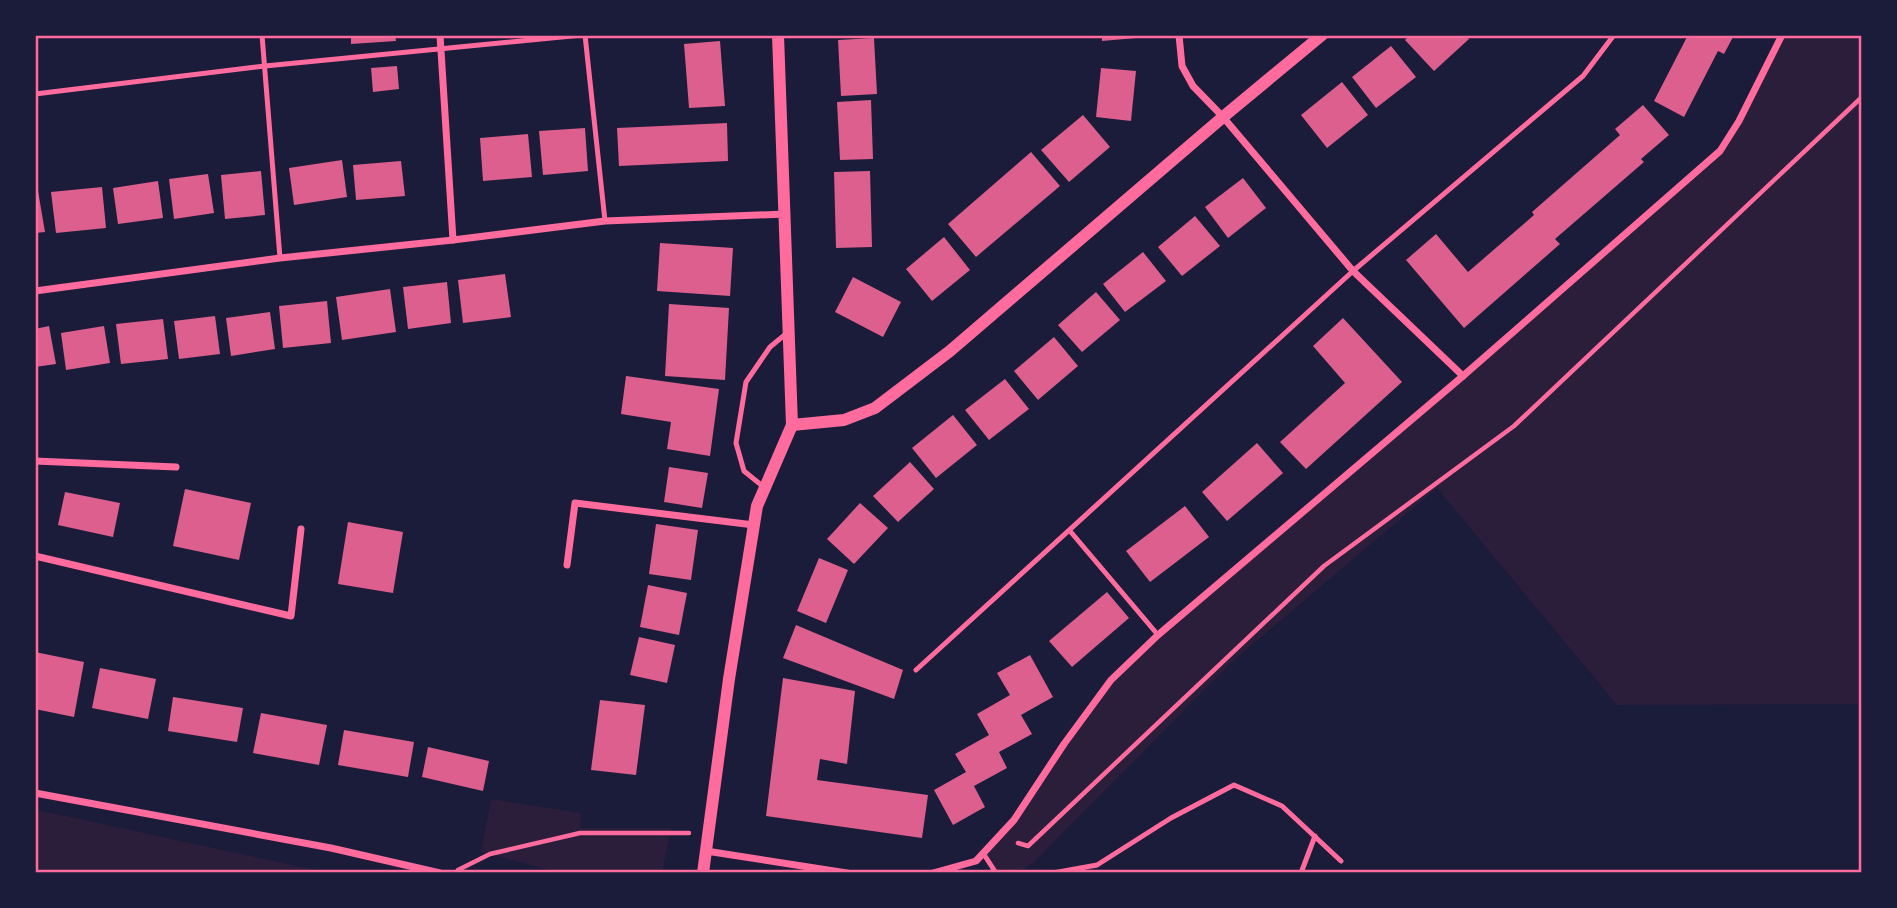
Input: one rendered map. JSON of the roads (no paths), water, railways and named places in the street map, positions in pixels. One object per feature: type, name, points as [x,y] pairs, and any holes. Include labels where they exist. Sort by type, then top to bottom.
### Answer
[{"type":"street","points":[[440,35],[453,240]]},
{"type":"street","points":[[703,873],[729,678],[757,506],[792,425],[778,35]]},
{"type":"street","points":[[1180,35],[1182,66],[1193,86],[1223,117],[1353,271],[1464,376]]},
{"type":"street","points":[[792,425],[844,420],[875,408],[950,351],[1322,35]]},
{"type":"street","points":[[933,873],[976,861],[1014,820],[1064,744],[1111,680],[1158,635],[1464,376],[1720,151],[1739,121],[1782,35]]},
{"type":"street","points":[[35,291],[280,258],[605,221],[785,214]]},
{"type":"street","points":[[35,461],[176,467]]},
{"type":"street","points":[[567,565],[575,503],[754,525]]},
{"type":"street","points":[[35,556],[292,616],[302,529]]},
{"type":"street","points":[[35,793],[331,848],[440,873]]},
{"type":"street","points":[[706,851],[847,873]]},
{"type":"lane","points":[[262,35],[280,258]]},
{"type":"lane","points":[[35,94],[265,66],[584,35],[605,221]]},
{"type":"lane","points":[[916,670],[1353,271],[1583,76],[1614,35]]},
{"type":"lane","points":[[765,488],[744,471],[736,443],[746,382],[770,347],[789,331]]},
{"type":"lane","points":[[1069,531],[1158,635]]},
{"type":"lane","points":[[1054,873],[1097,865],[1171,818],[1234,785],[1282,806],[1341,861]]},
{"type":"lane","points":[[1301,873],[1315,836]]},
{"type":"lane","points":[[983,853],[996,873]]}]
